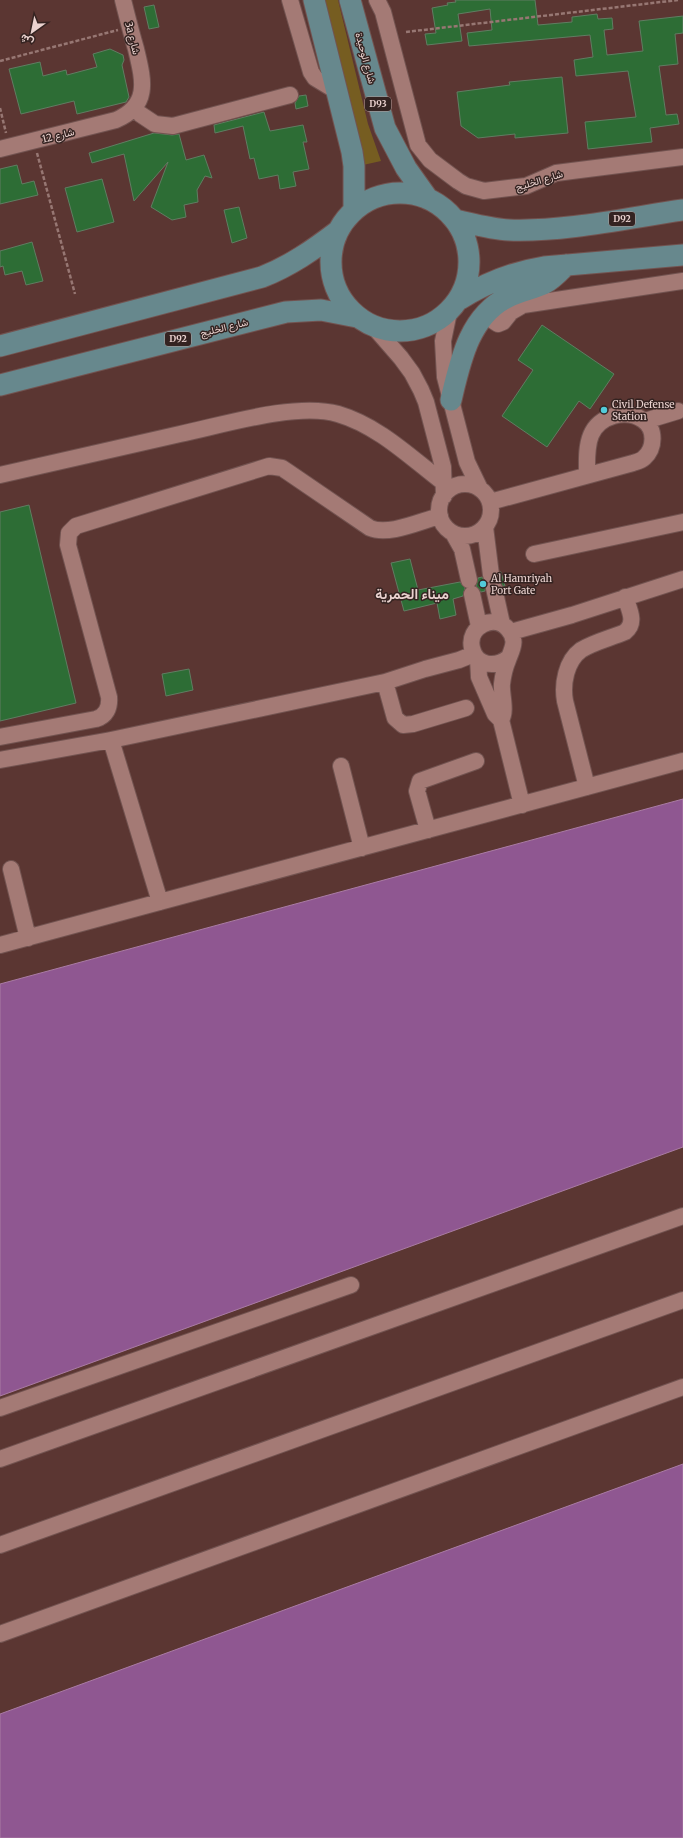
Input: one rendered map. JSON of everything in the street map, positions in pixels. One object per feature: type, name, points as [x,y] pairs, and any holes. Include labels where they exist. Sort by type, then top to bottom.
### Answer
[{"type":"main road","points":[[314,0],[338,92],[354,166],[354,210]]},
{"type":"main road","name":"شارع الوحيدة","points":[[350,0],[385,128],[406,168],[428,199]]},
{"type":"main road","points":[[455,305],[467,279],[469,258],[465,238],[455,220],[438,205],[428,199],[406,193],[390,194],[373,198],[354,210],[345,220],[338,231],[333,244],[330,258],[332,278],[347,308],[366,322],[394,331],[414,330],[433,324],[479,287],[514,273],[544,267],[683,256]]},
{"type":"main road","name":"D92","points":[[455,220],[508,230],[534,230],[683,210]]},
{"type":"main road","points":[[0,346],[262,277],[278,271],[305,256],[338,231]]},
{"type":"main road","points":[[451,400],[462,356],[470,336],[484,315],[506,297],[548,281],[566,266]]},
{"type":"main road","name":"شارع الخليج","points":[[0,385],[286,312],[321,310],[366,322]]},
{"type":"street","name":"3a شارع","points":[[123,0],[143,77]]},
{"type":"street","points":[[290,0],[311,72],[315,78],[338,92]]},
{"type":"street","name":"شارع الخليج","points":[[377,0],[383,12],[418,145],[430,160],[466,186],[484,192],[502,191],[526,186],[556,173],[683,157]]},
{"type":"street","points":[[143,77],[149,96],[145,109],[140,114],[155,124],[173,126],[290,95]]},
{"type":"street","name":"شارع 12","points":[[5,148],[124,117],[137,104],[143,86],[143,77]]},
{"type":"street","name":"شارع 12","points":[[116,120],[129,120],[140,114]]},
{"type":"street","points":[[484,315],[498,324],[503,322],[511,312],[523,305],[683,281]]},
{"type":"street","points":[[455,305],[443,353],[445,377],[467,462],[480,489]]},
{"type":"street","points":[[366,322],[401,358],[421,390],[444,467],[444,490],[440,516],[443,523],[453,533],[462,549],[479,626],[471,644],[476,656],[478,677],[495,714],[501,720]]},
{"type":"street","points":[[0,475],[257,417],[286,412],[307,412],[337,414],[367,426],[389,440],[444,490]]},
{"type":"street","points":[[645,421],[678,412]]},
{"type":"street","points":[[490,502],[587,475],[643,459],[650,451],[653,440],[651,430],[645,421],[630,415],[615,415],[598,425],[588,443],[587,475]]},
{"type":"street","points":[[0,737],[96,719],[104,715],[109,708],[109,697],[68,545],[69,533],[76,526],[269,466],[282,468],[370,528],[376,530],[388,530],[440,516]]},
{"type":"street","points":[[444,490],[460,485],[474,486],[480,489],[490,502],[491,515],[485,527],[474,535],[467,536],[453,533]]},
{"type":"street","points":[[534,554],[683,522]]},
{"type":"street","points":[[485,527],[492,582],[506,628],[514,645],[508,658],[502,680],[501,691],[503,713],[501,720],[522,804]]},
{"type":"street","points":[[479,626],[490,622],[506,628],[572,615],[683,579]]},
{"type":"street","points":[[587,787],[565,701],[563,691],[564,682],[570,665],[581,650],[628,630],[631,624],[631,617],[625,598]]},
{"type":"street","points":[[0,760],[111,740],[385,682],[425,668],[476,656],[490,664],[496,664],[508,658]]},
{"type":"street","points":[[385,682],[395,718],[403,725],[413,724],[466,708]]},
{"type":"street","points":[[111,740],[160,902]]},
{"type":"street","points":[[428,830],[417,792],[420,781],[476,761]]},
{"type":"street","points":[[0,945],[683,761]]},
{"type":"street","points":[[341,766],[362,848]]},
{"type":"street","points":[[11,869],[28,938]]},
{"type":"street","points":[[0,1459],[683,1216]]},
{"type":"street","points":[[0,1408],[351,1285]]},
{"type":"street","points":[[0,1545],[683,1300]]},
{"type":"street","points":[[0,1634],[683,1387]]},
{"type":"path","points":[[406,32],[678,0]]},
{"type":"path","points":[[0,61],[130,27]]},
{"type":"path","points":[[0,108],[5,148]]},
{"type":"path","points":[[33,141],[75,294]]},
{"type":"shaded area","points":[[324,0],[338,0],[368,124],[381,161],[363,165]]},
{"type":"shaded area","points":[[683,799],[683,1147],[0,1396],[0,984]]},
{"type":"shaded area","points":[[683,1464],[683,1838],[0,1838],[0,1714]]},
{"type":"building","points":[[455,0],[535,0],[538,25],[572,22],[572,17],[597,14],[598,19],[612,18],[613,29],[604,30],[607,55],[643,51],[639,21],[683,16],[683,33],[675,34],[678,64],[659,66],[666,115],[677,114],[679,124],[650,128],[652,142],[588,149],[585,122],[636,117],[628,71],[576,76],[574,60],[593,57],[590,35],[469,46],[467,33],[492,30],[490,9],[458,14],[462,41],[427,45],[425,34],[436,33],[432,8],[448,5],[447,3],[456,2]]},
{"type":"building","points":[[154,5],[159,27],[149,29],[144,7]]},
{"type":"building","points":[[110,49],[123,55],[124,60],[122,65],[129,97],[126,102],[77,114],[74,101],[21,114],[9,69],[40,62],[43,76],[66,70],[67,75],[97,67],[93,54]]},
{"type":"building","points":[[562,77],[568,133],[515,138],[515,134],[478,138],[461,126],[457,92],[510,85],[509,82]]},
{"type":"building","points":[[306,95],[308,106],[296,109],[295,103],[299,96]]},
{"type":"building","points":[[264,112],[270,131],[303,125],[307,142],[303,142],[309,169],[293,172],[296,186],[280,189],[278,175],[259,179],[254,158],[250,159],[243,126],[215,133],[214,125]]},
{"type":"building","points":[[154,133],[172,135],[179,134],[186,160],[204,155],[212,178],[205,176],[197,190],[198,202],[184,205],[186,217],[172,220],[151,207],[168,162],[134,201],[124,154],[92,163],[89,153]]},
{"type":"building","points":[[17,165],[22,184],[34,181],[38,195],[0,204],[0,169]]},
{"type":"building","points":[[102,179],[114,222],[77,232],[65,188]]},
{"type":"building","points":[[239,207],[247,238],[232,243],[224,210]]},
{"type":"building","points":[[32,242],[43,281],[26,285],[22,271],[5,275],[3,266],[0,267],[0,251]]},
{"type":"building","points":[[542,325],[614,374],[590,409],[579,401],[547,447],[502,416],[533,370],[518,360]]},
{"type":"building","points":[[29,505],[76,703],[0,721],[0,512]]},
{"type":"building","points":[[410,559],[418,590],[460,582],[465,588],[463,596],[453,599],[456,615],[440,619],[437,603],[404,611],[391,563]]},
{"type":"building","points":[[500,572],[505,586],[503,586],[499,580]]},
{"type":"building","points":[[482,577],[486,583],[485,591],[481,592],[476,586],[478,578]]},
{"type":"building","points":[[189,669],[193,690],[166,696],[162,674]]},
{"type":"place","name":"Civil Defense Station","points":[[604,410]]},
{"type":"place","name":"Al Hamriyah Port Gate","points":[[483,584]]},
{"type":"district","name":"ميناء الحمرية","points":[[412,594]]}]
